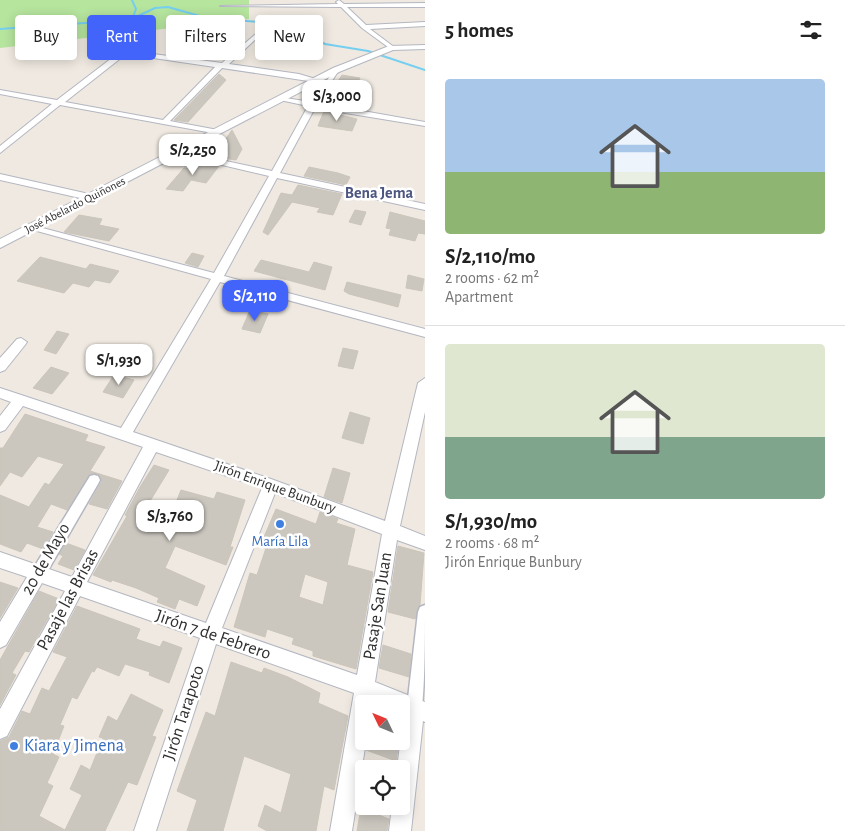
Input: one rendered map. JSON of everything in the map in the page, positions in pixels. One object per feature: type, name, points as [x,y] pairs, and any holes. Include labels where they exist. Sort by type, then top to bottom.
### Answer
[{"type":"street","points":[[340,3],[364,28],[392,48]]},
{"type":"street","points":[[222,6],[340,3],[425,4]]},
{"type":"street","points":[[364,28],[425,24]]},
{"type":"street","points":[[165,122],[222,65],[255,37]]},
{"type":"street","name":"José Abelardo Quiñones","points":[[0,244],[315,80],[368,55],[392,48],[425,47]]},
{"type":"street","points":[[156,56],[315,80]]},
{"type":"street","points":[[0,150],[113,60]]},
{"type":"street","points":[[124,436],[217,278],[313,105],[336,70]]},
{"type":"street","points":[[0,92],[215,132]]},
{"type":"street","points":[[279,99],[425,124]]},
{"type":"street","points":[[174,153],[425,207]]},
{"type":"street","points":[[0,177],[90,197]]},
{"type":"street","points":[[31,228],[425,333]]},
{"type":"street","points":[[0,367],[21,342]]},
{"type":"street","name":"Pasaje San Juan","points":[[341,831],[391,530],[425,383]]},
{"type":"street","name":"Jirón Enrique Bunbury","points":[[0,393],[271,485],[425,543]]},
{"type":"street","points":[[0,426],[20,400]]},
{"type":"street","name":"Pasaje las Brisas","points":[[0,729],[152,445]]},
{"type":"street","name":"20 de Mayo","points":[[0,639],[94,480]]},
{"type":"street","name":"Jirón Tarapoto","points":[[145,831],[210,635],[271,485]]},
{"type":"street","name":"Jirón 7 de Febrero","points":[[0,560],[210,635],[365,687],[420,710]]},
{"type":"street","points":[[400,831],[420,710],[425,612]]},
{"type":"green space","points":[[0,0],[249,0],[249,19],[245,19],[245,15],[166,15],[166,29],[156,30],[156,15],[87,15],[87,38],[77,39],[77,15],[15,15],[15,46],[0,48]]},
{"type":"building","points":[[219,74],[226,80],[188,122],[174,120]]},
{"type":"building","points":[[342,75],[360,78],[344,106],[325,102]]},
{"type":"building","points":[[324,111],[357,119],[352,131],[318,126]]},
{"type":"building","points":[[232,130],[242,149],[236,160],[209,156],[218,150]]},
{"type":"building","points":[[203,162],[219,166],[206,183],[191,180],[183,191],[166,189],[184,168],[195,170]]},
{"type":"building","points":[[309,167],[350,177],[346,185],[304,176]]},
{"type":"building","points":[[298,185],[342,194],[333,215],[317,212],[320,208],[292,202],[268,235],[263,232],[281,193],[292,195]]},
{"type":"building","points":[[355,210],[366,212],[361,225],[349,222]]},
{"type":"building","points":[[390,212],[425,221],[425,234],[418,233],[415,241],[389,235],[391,229],[386,228]]},
{"type":"building","points":[[79,215],[102,219],[99,225],[119,229],[109,241],[64,232]]},
{"type":"building","points":[[192,253],[204,256],[198,267],[185,263]]},
{"type":"building","points":[[40,257],[86,269],[90,264],[119,271],[110,283],[95,280],[89,287],[73,283],[64,293],[17,281]]},
{"type":"building","points":[[261,260],[309,272],[314,262],[332,267],[325,290],[254,271]]},
{"type":"building","points":[[408,275],[424,279],[422,291],[406,288]]},
{"type":"building","points":[[347,282],[401,295],[398,307],[349,294],[344,291]]},
{"type":"building","points":[[250,310],[268,314],[260,333],[242,329]]},
{"type":"building","points":[[57,331],[69,334],[56,354],[44,350]]},
{"type":"building","points":[[343,348],[358,351],[353,369],[338,366]]},
{"type":"building","points":[[51,367],[69,373],[52,394],[33,388]]},
{"type":"building","points":[[114,375],[134,380],[123,398],[103,392]]},
{"type":"building","points":[[350,412],[370,418],[363,444],[342,438]]},
{"type":"building","points":[[25,414],[88,435],[85,441],[105,447],[90,471],[122,481],[107,509],[89,504],[102,481],[98,474],[90,474],[67,510],[51,504],[37,527],[53,532],[43,549],[27,543],[21,552],[0,544],[0,495],[29,507],[45,483],[49,485],[64,464],[38,456],[22,477],[10,472],[0,486],[0,448],[3,448]]},
{"type":"building","points":[[154,465],[169,470],[141,516],[167,525],[181,490],[214,499],[217,492],[245,500],[230,547],[233,547],[226,565],[175,546],[165,568],[205,586],[197,606],[179,599],[175,609],[157,602],[159,598],[136,588],[93,575],[127,516],[125,515],[140,487]]},
{"type":"building","points":[[333,468],[350,473],[342,503],[324,497]]},
{"type":"building","points":[[276,509],[316,524],[320,512],[338,519],[336,523],[355,529],[347,565],[373,572],[356,669],[313,656],[313,651],[292,644],[294,638],[267,629],[265,637],[234,627],[250,573],[257,575],[269,539],[264,537]],"holes":[[[305,574],[328,582],[323,605],[299,597]]]},
{"type":"building","points":[[66,543],[85,550],[74,570],[58,564],[63,556],[59,554]]},
{"type":"building","points":[[398,546],[424,553],[420,605],[415,619],[388,612]]},
{"type":"building","points":[[0,582],[18,588],[0,618]]},
{"type":"building","points":[[39,591],[59,599],[29,652],[25,651],[12,673],[16,675],[0,705],[0,660]]},
{"type":"building","points":[[77,606],[140,629],[136,639],[160,647],[163,641],[182,648],[169,683],[149,675],[150,672],[125,664],[119,676],[97,667],[94,672],[92,671],[77,699],[72,697],[60,725],[64,726],[53,754],[59,757],[47,783],[53,786],[39,816],[65,830],[82,795],[70,789],[81,765],[90,770],[103,738],[99,737],[108,716],[117,721],[131,694],[163,710],[152,736],[156,737],[137,785],[128,782],[105,831],[0,831],[0,741],[9,737],[22,711],[30,714],[42,688],[49,691],[67,657],[53,652]]},
{"type":"building","points":[[383,645],[411,654],[409,677],[379,668]]},
{"type":"building","points":[[231,662],[262,673],[264,668],[288,677],[320,693],[318,703],[348,716],[334,790],[324,786],[316,831],[267,831],[258,826],[265,805],[281,813],[291,774],[244,756],[223,831],[187,831],[197,800],[177,791],[206,712],[215,716]]},
{"type":"building","points":[[366,750],[398,750],[396,760]]},
{"type":"building","points":[[360,815],[379,815],[389,819],[387,831],[357,831]]},
{"type":"waterway","points":[[132,0],[136,9],[134,15]]},
{"type":"waterway","points":[[140,15],[155,8],[168,7],[207,18],[296,25],[307,28],[310,36],[325,44],[368,51],[425,70]]},
{"type":"waterway","points":[[0,29],[87,23]]},
{"type":"place","name":"María Lila","points":[[280,524]]},
{"type":"place","name":"Kiara y Jimena","points":[[14,746]]},
{"type":"district","name":"Bena Jema","points":[[379,193]]}]
